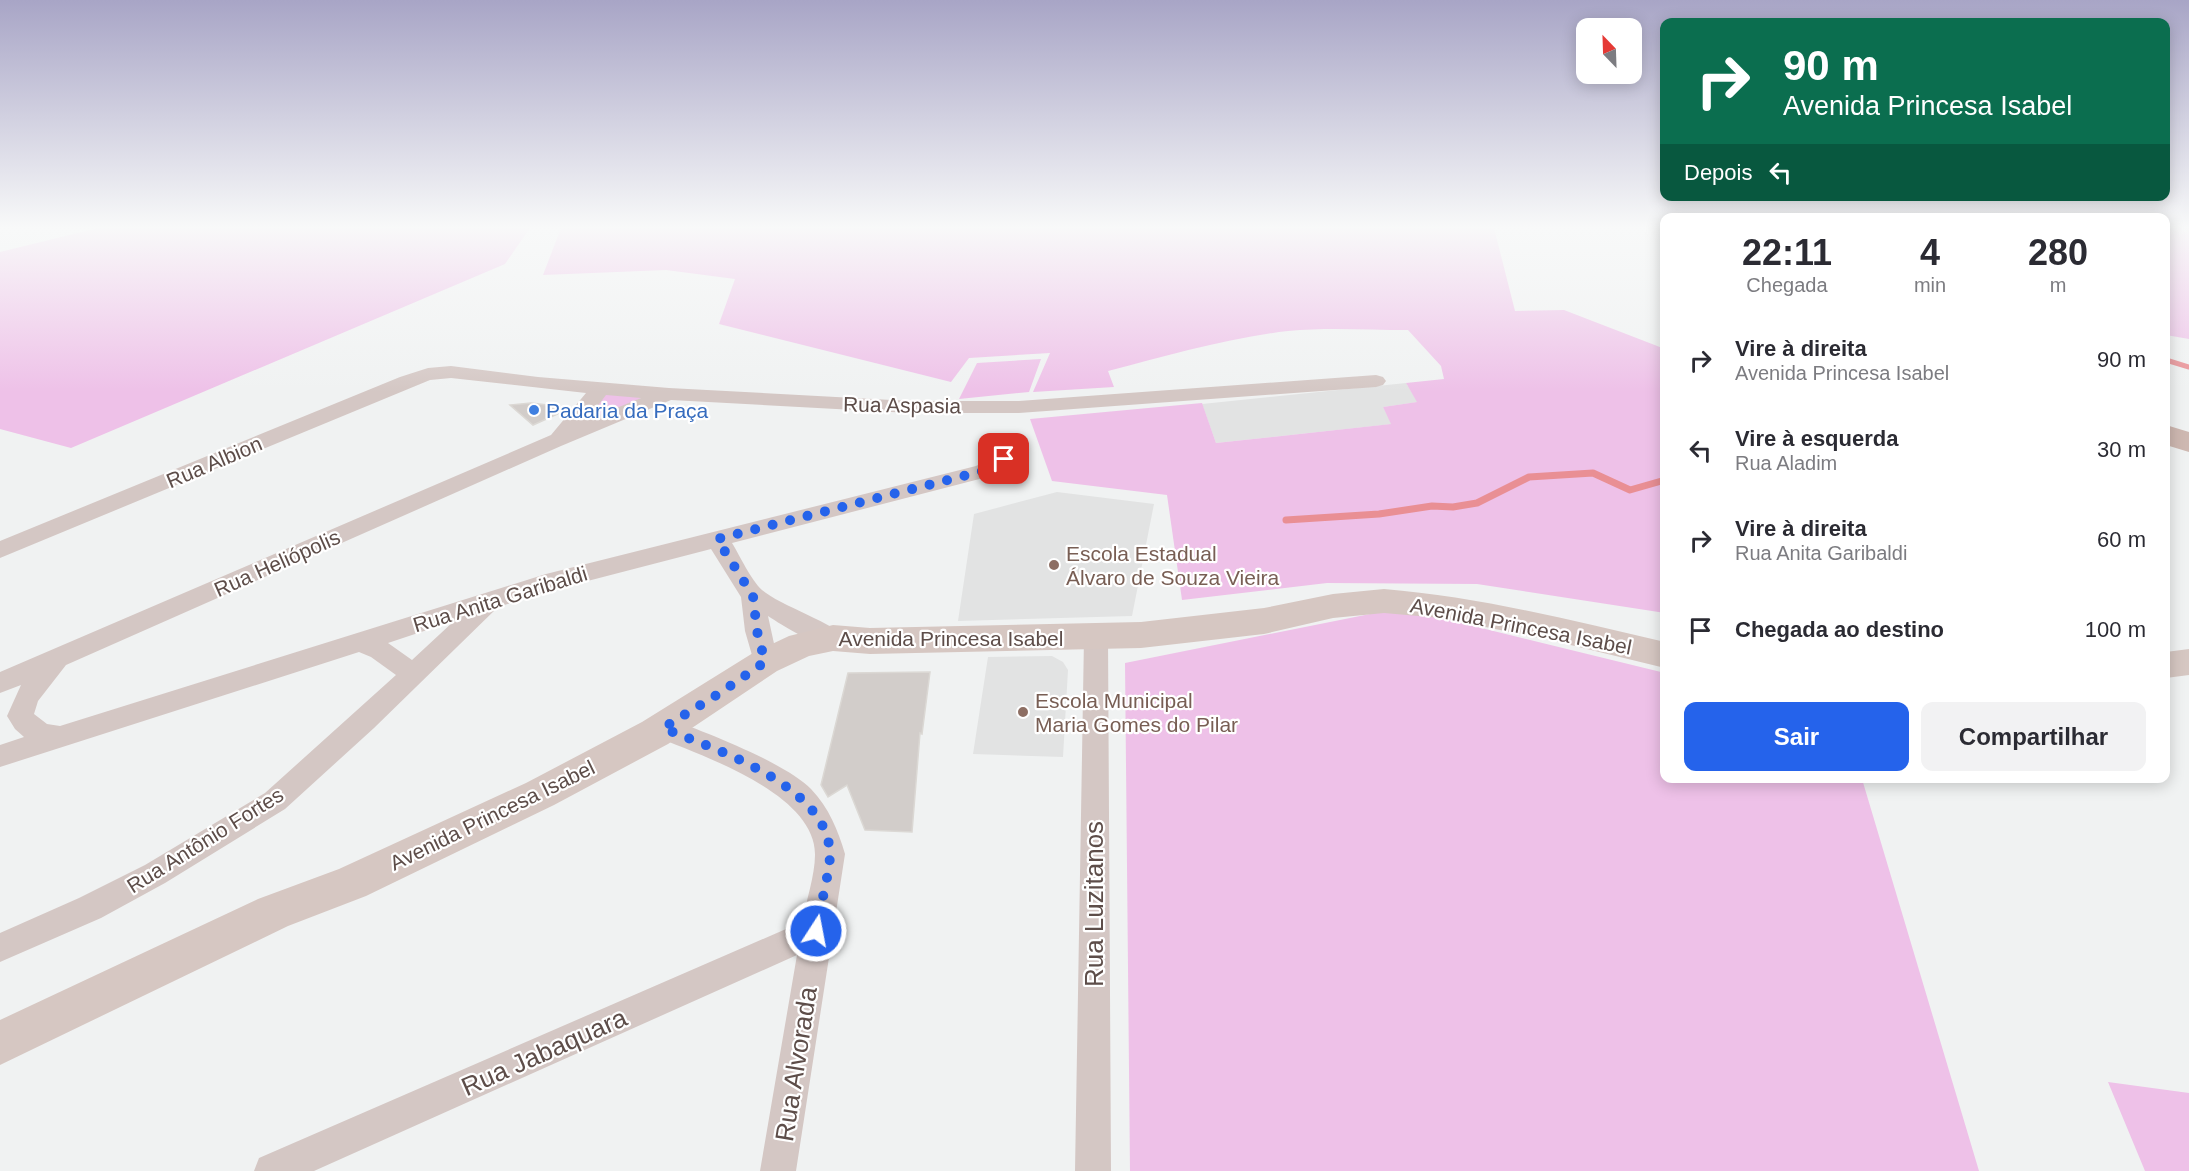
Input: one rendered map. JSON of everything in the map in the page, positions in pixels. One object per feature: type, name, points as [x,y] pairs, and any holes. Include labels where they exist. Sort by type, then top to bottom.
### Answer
[{"type":"main road","points":[[2170,436],[2189,443]]},
{"type":"main road","name":"Avenida Princesa Isabel","points":[[0,1043],[273,912],[352,883],[540,794],[663,728],[765,662],[801,645],[833,638],[870,641],[1141,635],[1264,621],[1333,606],[1384,601],[1441,606],[1660,654]]},
{"type":"main road","points":[[2170,664],[2189,662]]},
{"type":"street","name":"Rua Aspasia","points":[[428,374],[451,372],[669,394],[910,407],[1019,407],[1376,381]]},
{"type":"street","name":"Rua Albion","points":[[0,550],[428,374]]},
{"type":"street","name":"Rua Heliópolis","points":[[554,441],[585,410],[600,388]]},
{"type":"street","name":"Rua Heliópolis","points":[[0,683],[554,441],[669,394]]},
{"type":"street","name":"Rua Anita Garibaldi","points":[[0,756],[492,600],[610,565],[983,471],[994,467],[1004,459]]},
{"type":"street","points":[[717,539],[753,596],[757,631],[765,662]]},
{"type":"street","points":[[753,596],[796,622],[833,638]]},
{"type":"street","name":"Rua Antônio Fortes","points":[[0,948],[90,908],[155,874],[275,801],[366,720],[492,600]]},
{"type":"street","name":"Rua Luzitanos","points":[[1093,1171],[1096,637]]},
{"type":"street","points":[[359,642],[380,650],[412,674]]},
{"type":"street","points":[[60,658],[28,694],[20,716],[27,726],[40,735],[62,737]]},
{"type":"street","name":"Rua Alvorada","points":[[663,728],[739,760],[775,779],[801,797],[823,828],[830,854],[778,1171]]},
{"type":"street","name":"Rua Jabaquara","points":[[272,1171],[816,931]]},
{"type":"shaded area","points":[[0,283],[461,283],[71,448],[0,429]]},
{"type":"shaded area","points":[[734,283],[1508,283],[1515,311],[1564,310],[1660,347],[1660,612],[1477,584],[1327,583],[1182,600],[1167,495],[1052,481],[1030,419],[1202,403],[1216,443],[1391,424],[1383,407],[1417,402],[1406,383],[1444,379],[1441,366],[1408,330],[1318,329],[1265,334],[1197,348],[1108,371],[1114,387],[1033,392],[1050,353],[969,358],[951,382],[719,324]]},
{"type":"shaded area","points":[[2170,283],[2189,283],[2189,339],[2170,336]]},
{"type":"shaded area","points":[[1041,359],[1029,392],[959,399],[977,363]]},
{"type":"shaded area","points":[[1406,383],[1418,402],[1383,407],[1392,424],[1216,443],[1202,404]]},
{"type":"shaded area","points":[[604,392],[648,395],[568,431]]},
{"type":"shaded area","name":"Escola Estadual Álvaro de Souza Vieira","points":[[1057,492],[1154,504],[1132,616],[958,621],[974,514]]},
{"type":"shaded area","points":[[1400,608],[1660,672],[1660,783],[1863,783],[1979,1171],[1130,1171],[1125,663]]},
{"type":"shaded area","name":"Escola Municipal Maria Gomes do Pilar","points":[[1052,656],[1063,662],[1068,670],[1063,757],[973,754],[988,657]]},
{"type":"shaded area","points":[[2108,1082],[2189,1093],[2189,1171],[2145,1171]]},
{"type":"building","name":"Padaria da Praça","points":[[531,403],[571,408],[533,425],[510,405]]},
{"type":"building","points":[[930,672],[922,734],[920,733],[912,832],[865,830],[847,785],[828,797],[821,785],[848,673]]},
{"type":"waterway","points":[[2170,361],[2189,367]]},
{"type":"waterway","points":[[1286,520],[1379,514],[1432,506],[1453,507],[1477,503],[1529,477],[1593,473],[1630,490],[1660,481]]},
{"type":"place","name":"Padaria da Praça","points":[[534,410]]},
{"type":"place","name":"Escola Estadual Álvaro de Souza Vieira","points":[[1054,565]]},
{"type":"place","name":"Escola Municipal Maria Gomes do Pilar","points":[[1023,712]]},
{"type":"route","points":[[816,931],[830,854],[823,828],[810,808],[801,797],[775,779],[739,760],[663,728],[765,662],[757,631],[753,596],[717,539],[983,471],[994,467],[1004,459]]}]
